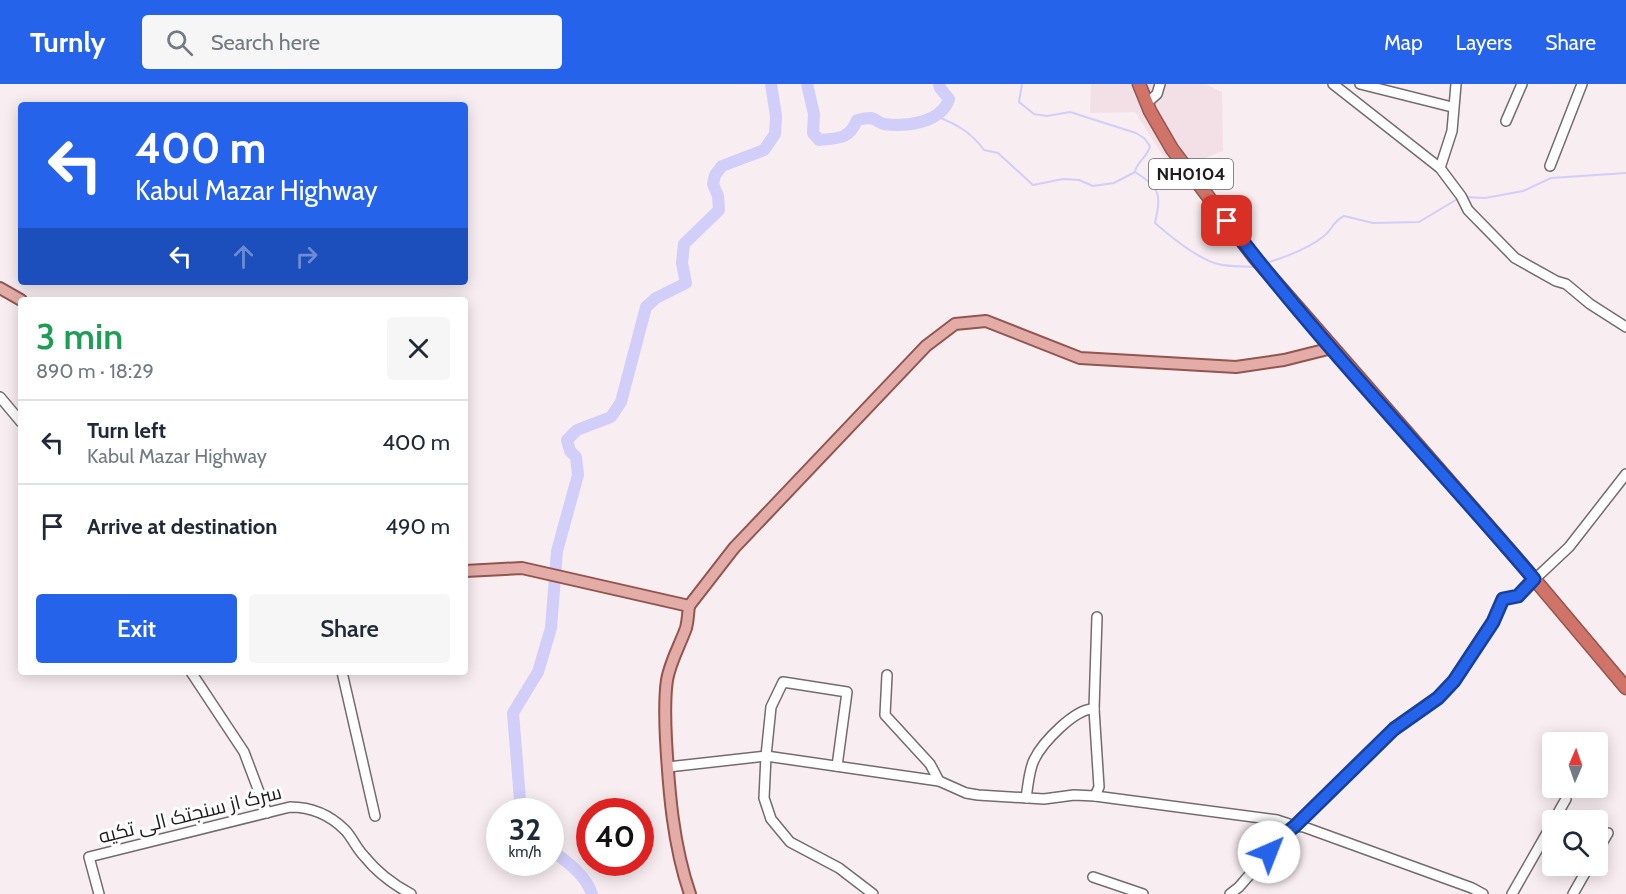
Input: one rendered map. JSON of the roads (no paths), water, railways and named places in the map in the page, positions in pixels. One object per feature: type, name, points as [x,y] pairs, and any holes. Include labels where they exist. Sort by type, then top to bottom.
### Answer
[{"type":"highway","name":"NH0104","points":[[1139,84],[1172,149],[1254,257],[1626,688]]},
{"type":"main road","points":[[0,288],[18,298]]},
{"type":"main road","points":[[690,894],[682,871],[674,825],[665,713],[667,679],[687,627],[689,606],[734,548],[926,346],[956,324],[986,321],[1080,358],[1236,367],[1284,360],[1332,348]]},
{"type":"main road","points":[[468,571],[522,568],[689,606]]},
{"type":"street","points":[[1147,103],[1157,94],[1160,84]]},
{"type":"street","points":[[1333,84],[1440,168],[1461,196],[1468,210],[1515,258],[1556,281],[1566,284],[1590,304],[1626,327]]},
{"type":"street","points":[[1360,84],[1452,107]]},
{"type":"street","points":[[1440,168],[1452,130],[1452,107],[1456,84]]},
{"type":"street","points":[[1506,121],[1522,84]]},
{"type":"street","points":[[1550,166],[1582,84]]},
{"type":"street","points":[[0,397],[18,418]]},
{"type":"street","points":[[1230,894],[1239,887],[1284,835],[1394,729],[1438,698],[1454,681],[1493,622],[1503,599],[1518,596],[1569,547],[1626,474]]},
{"type":"street","points":[[1095,796],[1099,787],[1094,709],[1097,617]]},
{"type":"street","points":[[193,675],[244,753],[267,813]]},
{"type":"street","points":[[343,675],[375,816]]},
{"type":"street","points":[[887,675],[885,715],[930,764],[939,782]]},
{"type":"street","points":[[837,766],[847,692],[783,682],[771,707],[766,756],[764,798],[771,819],[790,842],[839,868],[873,894]]},
{"type":"street","points":[[1026,798],[1033,761],[1050,738],[1069,720],[1088,708],[1094,709]]},
{"type":"street","points":[[668,767],[766,756],[939,782],[966,793],[978,795],[1044,799],[1074,795],[1095,796],[1277,820],[1304,827],[1483,894]]},
{"type":"street","points":[[1560,810],[1566,799]]},
{"type":"street","name":"سرک از سنجتک الی تکیه","points":[[99,894],[89,857],[290,807],[306,807],[325,815],[345,830],[362,854],[376,868],[411,894]]},
{"type":"street","points":[[1512,894],[1542,841]]},
{"type":"street","points":[[1573,894],[1583,876]]},
{"type":"street","points":[[1093,877],[1143,894]]},
{"type":"waterway","points":[[520,798],[513,713],[538,672],[551,628],[557,551],[578,475],[576,457],[570,451],[567,440],[577,430],[611,417],[621,402],[646,307],[656,298],[686,283],[682,263],[684,244],[719,210],[718,196],[713,184],[715,175],[722,166],[764,150],[775,134],[776,116],[771,84]]},
{"type":"waterway","points":[[807,84],[814,114],[813,133],[819,140],[846,135],[860,119],[871,118],[884,124],[902,125],[931,118],[945,107],[949,99],[939,84]]},
{"type":"waterway","points":[[1022,84],[1019,102],[1034,114],[1047,116],[1070,112],[1136,133],[1144,138],[1150,146],[1135,172]]},
{"type":"waterway","points":[[936,116],[963,129],[984,150],[998,153],[1033,185],[1063,179],[1079,180],[1093,186],[1114,183],[1135,172],[1150,183],[1157,193],[1155,223],[1169,235],[1193,253],[1218,264],[1255,267]]},
{"type":"waterway","points":[[1465,197],[1485,198],[1523,191],[1551,178],[1626,173]]},
{"type":"waterway","points":[[1266,263],[1311,245],[1324,236],[1344,216],[1373,223],[1419,222],[1459,198]]},
{"type":"waterway","points":[[564,860],[585,880],[592,894]]}]
